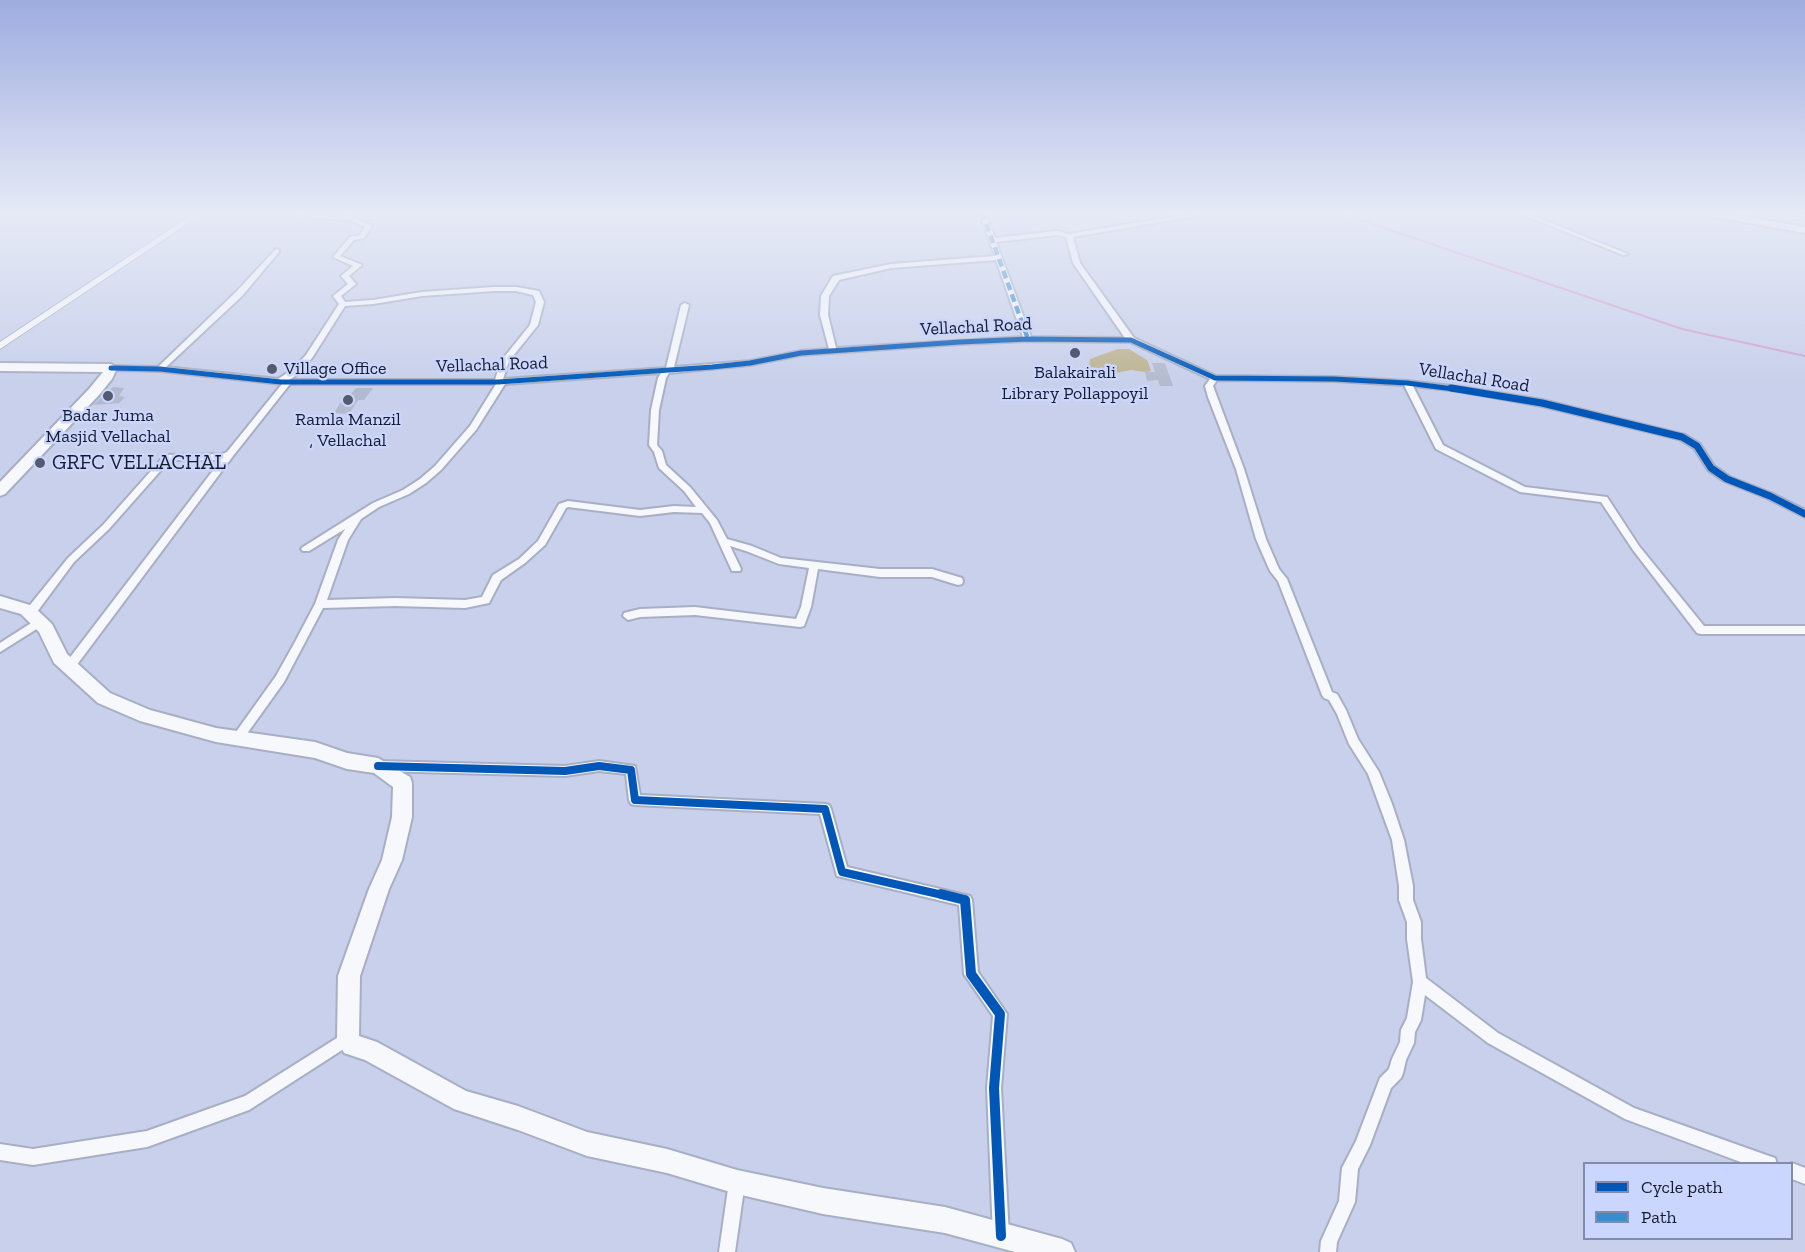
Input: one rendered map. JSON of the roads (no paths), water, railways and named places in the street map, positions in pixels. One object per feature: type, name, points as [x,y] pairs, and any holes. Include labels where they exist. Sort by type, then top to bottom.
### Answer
[{"type":"main road","points":[[0,367],[111,368],[108,376],[94,392],[0,491]]},
{"type":"main road","points":[[0,602],[34,617],[46,628],[60,658],[104,698],[146,716],[237,739],[315,750],[347,761],[378,766],[403,783],[402,817],[392,860],[379,889],[349,976],[348,1038],[351,1045],[369,1050],[462,1101],[518,1118],[587,1144],[667,1161],[738,1182],[823,1201],[945,1220],[1062,1252]]},
{"type":"street","points":[[0,346],[113,270]]},
{"type":"street","points":[[160,369],[259,270]]},
{"type":"street","points":[[343,304],[337,297],[352,284],[345,276],[352,270]]},
{"type":"street","points":[[833,351],[824,315],[825,296],[836,278],[871,270]]},
{"type":"street","points":[[1003,270],[1028,339]]},
{"type":"street","points":[[1082,270],[1131,340]]},
{"type":"street","points":[[306,549],[358,517],[406,492],[438,468],[485,412],[500,382],[505,361],[534,325],[540,302],[536,293],[516,289],[494,289],[422,294],[343,304]]},
{"type":"street","points":[[69,667],[284,382],[309,356],[343,304]]},
{"type":"street","points":[[685,305],[667,371],[662,378],[655,410],[652,446],[658,451],[662,466],[687,489],[714,522],[736,569]]},
{"type":"street","name":"Vellachal Road","points":[[111,368],[160,369],[284,382],[500,382],[667,371],[750,363],[801,353],[1028,339],[1131,340],[1215,378],[1334,379],[1407,383],[1497,394],[1682,437],[1697,446],[1711,468],[1727,479],[1763,492],[1805,514]]},
{"type":"street","points":[[1215,378],[1209,386],[1212,397],[1240,469],[1262,539],[1275,571],[1282,579],[1328,694],[1333,697],[1353,741],[1373,772],[1392,820],[1406,886],[1406,900],[1414,922],[1420,982],[1414,1020],[1408,1030],[1407,1043],[1399,1059],[1396,1073],[1385,1083],[1362,1145],[1350,1168],[1347,1202],[1329,1241],[1328,1252]]},
{"type":"street","points":[[1407,383],[1439,447],[1523,490],[1604,499],[1636,548],[1701,630],[1805,630]]},
{"type":"street","points":[[0,648],[34,617],[71,560],[128,504],[168,457],[223,457],[230,454]]},
{"type":"street","points":[[320,604],[394,602],[465,604],[485,600],[496,578],[522,561],[542,543],[562,506],[640,513],[674,509],[704,510]]},
{"type":"street","points":[[237,739],[279,679],[320,604],[343,540],[358,517]]},
{"type":"street","points":[[723,541],[749,548],[779,561],[880,573],[932,573],[958,580]]},
{"type":"street","points":[[628,616],[640,613],[695,611],[800,623],[806,607],[814,566]]},
{"type":"street","points":[[378,766],[565,771],[599,766],[631,771],[636,800],[825,809],[842,872],[965,900],[971,975],[1000,1014],[994,1088],[1001,1236]]},
{"type":"street","points":[[1420,982],[1493,1038],[1630,1114],[1763,1162]]},
{"type":"street","points":[[0,1152],[33,1157],[147,1139],[249,1102],[348,1038]]},
{"type":"street","points":[[728,1252],[738,1182]]},
{"type":"waterway","points":[[1509,270],[1682,329],[1805,356]]},
{"type":"place","name":"Balakairali Library Pollappoyil","points":[[1075,353]]},
{"type":"place","name":"Village Office","points":[[272,369]]},
{"type":"place","name":"Badar Juma Masjid Vellachal","points":[[108,396]]},
{"type":"place","name":"Ramla Manzil , Vellachal","points":[[348,400]]},
{"type":"place","name":"GRFC VELLACHAL","points":[[40,463]]}]
